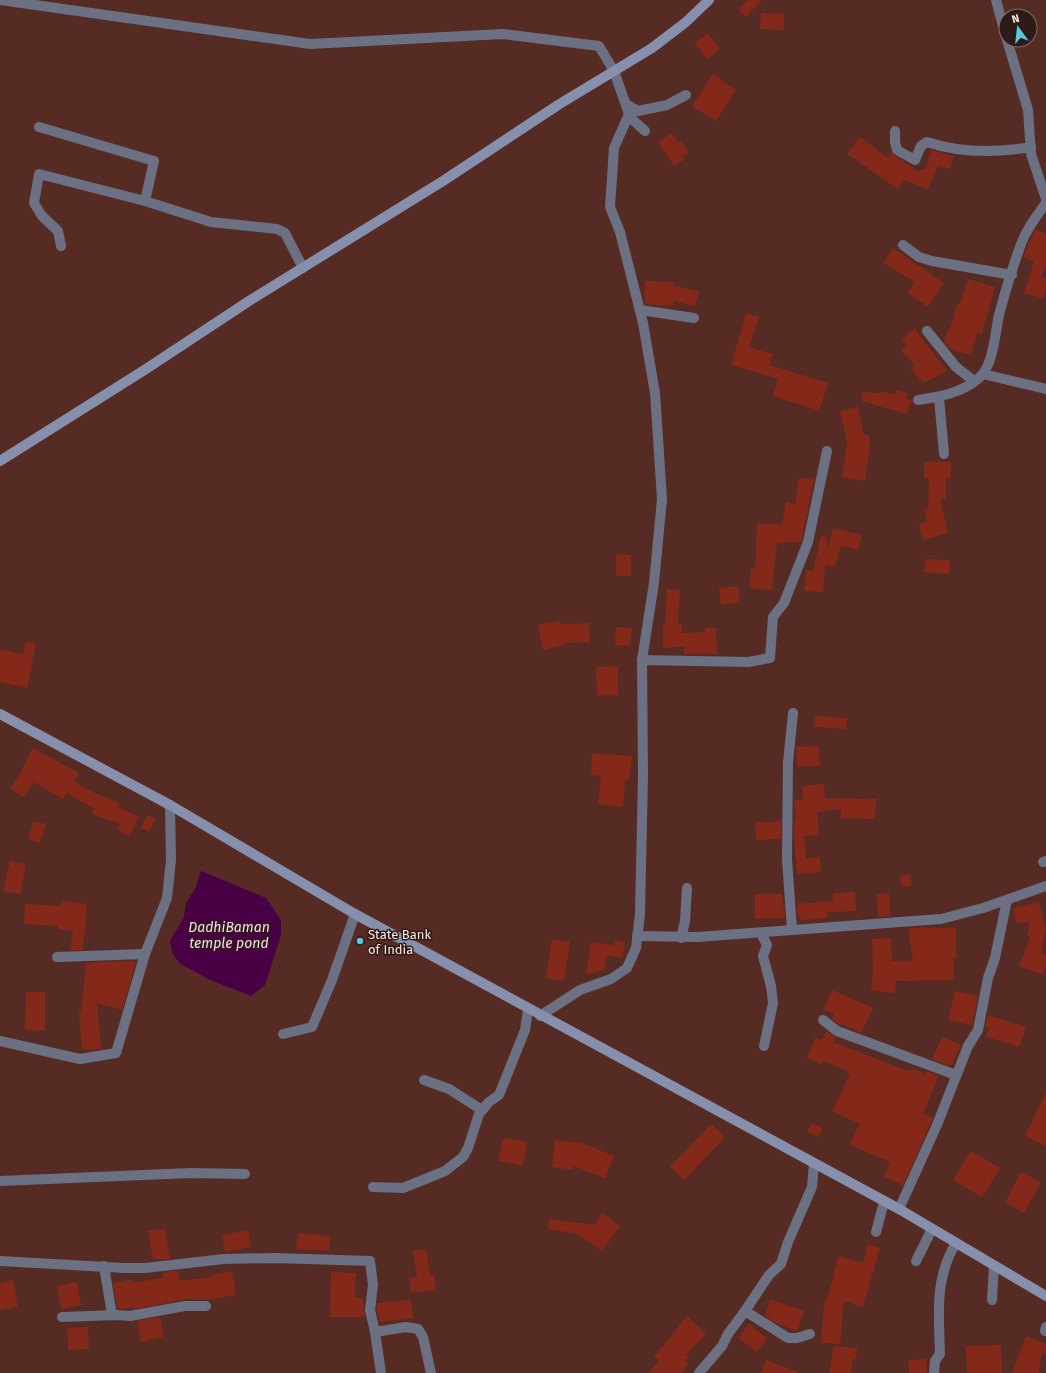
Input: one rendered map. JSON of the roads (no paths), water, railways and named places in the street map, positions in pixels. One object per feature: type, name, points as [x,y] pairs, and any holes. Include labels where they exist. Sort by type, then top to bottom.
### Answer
[{"type":"street","points":[[0,0],[310,44],[503,34],[599,46],[614,71],[629,114],[614,148],[610,207],[620,232],[640,310],[655,393],[662,499],[654,583],[642,660],[643,775],[640,914],[636,948],[627,968],[611,979],[580,990],[540,1016]]},
{"type":"street","points":[[0,461],[652,48],[686,22],[709,0]]},
{"type":"street","points":[[1009,48],[1028,110],[1031,147],[1038,179],[1046,199]]},
{"type":"street","points":[[626,104],[638,111],[667,105],[686,95]]},
{"type":"street","points":[[626,104],[633,120],[645,131]]},
{"type":"street","points":[[39,128],[154,160],[145,202]]},
{"type":"street","points":[[895,131],[897,150],[915,160],[921,146],[927,142],[947,149],[977,151],[1031,147]]},
{"type":"street","points":[[62,246],[58,231],[42,216],[34,203],[39,174],[145,202],[212,222],[285,232],[303,268]]},
{"type":"street","points":[[918,400],[949,395],[974,381],[986,368],[994,344],[999,315],[1020,246],[1034,219],[1046,203]]},
{"type":"street","points":[[903,245],[919,257],[932,261],[1012,275]]},
{"type":"street","points":[[640,310],[694,318]]},
{"type":"street","points":[[927,331],[956,367],[974,381]]},
{"type":"street","points":[[982,374],[1046,389]]},
{"type":"street","points":[[939,397],[944,454]]},
{"type":"street","points":[[642,660],[748,662],[770,658],[773,617],[784,603],[808,542],[827,451]]},
{"type":"street","points":[[792,930],[787,859],[788,763],[793,713]]},
{"type":"street","points":[[0,714],[170,805],[355,914],[528,1010],[814,1163],[932,1229],[1046,1296]]},
{"type":"street","points":[[0,1041],[80,1059],[116,1053],[145,954],[167,898],[170,860],[170,805]]},
{"type":"street","points":[[637,936],[681,938],[941,919],[1007,900],[1046,886]]},
{"type":"street","points":[[681,938],[685,921],[687,888]]},
{"type":"street","points":[[898,1210],[937,1125],[968,1046],[978,1030],[1007,900]]},
{"type":"street","points":[[283,1034],[312,1026],[332,980],[355,914]]},
{"type":"street","points":[[760,933],[767,944],[763,956],[771,986],[773,1003],[764,1046]]},
{"type":"street","points":[[57,957],[145,954]]},
{"type":"street","points":[[373,1187],[403,1188],[445,1171],[463,1156],[468,1148],[479,1114],[488,1102],[499,1095],[525,1030],[528,1010]]},
{"type":"street","points":[[823,1020],[837,1032],[956,1075]]},
{"type":"street","points":[[424,1080],[449,1088],[482,1110]]},
{"type":"street","points":[[699,1373],[722,1346],[728,1334],[769,1275],[781,1264],[788,1242],[812,1187],[814,1163]]},
{"type":"street","points":[[0,1181],[190,1174],[244,1174]]},
{"type":"street","points":[[876,1232],[884,1202]]},
{"type":"street","points":[[916,1261],[932,1229]]},
{"type":"street","points":[[934,1373],[935,1361],[940,1354],[938,1297],[946,1261],[956,1243]]},
{"type":"street","points":[[0,1261],[145,1268],[224,1259],[275,1258],[370,1261],[373,1285],[370,1310],[381,1373]]},
{"type":"street","points":[[104,1266],[112,1315]]},
{"type":"street","points":[[992,1300],[994,1266]]},
{"type":"street","points":[[62,1317],[112,1315],[130,1316],[185,1306],[206,1306]]},
{"type":"street","points":[[745,1311],[788,1338],[797,1338],[810,1334]]},
{"type":"street","points":[[375,1332],[406,1327],[418,1329],[423,1337],[430,1373]]},
{"type":"water","name":"DadhiBaman temple pond","points":[[201,871],[266,898],[281,920],[281,935],[265,985],[251,996],[210,980],[179,963],[172,952],[170,941],[184,917],[186,903],[195,889]]},
{"type":"place","name":"State Bank of India","points":[[360,941]]}]
